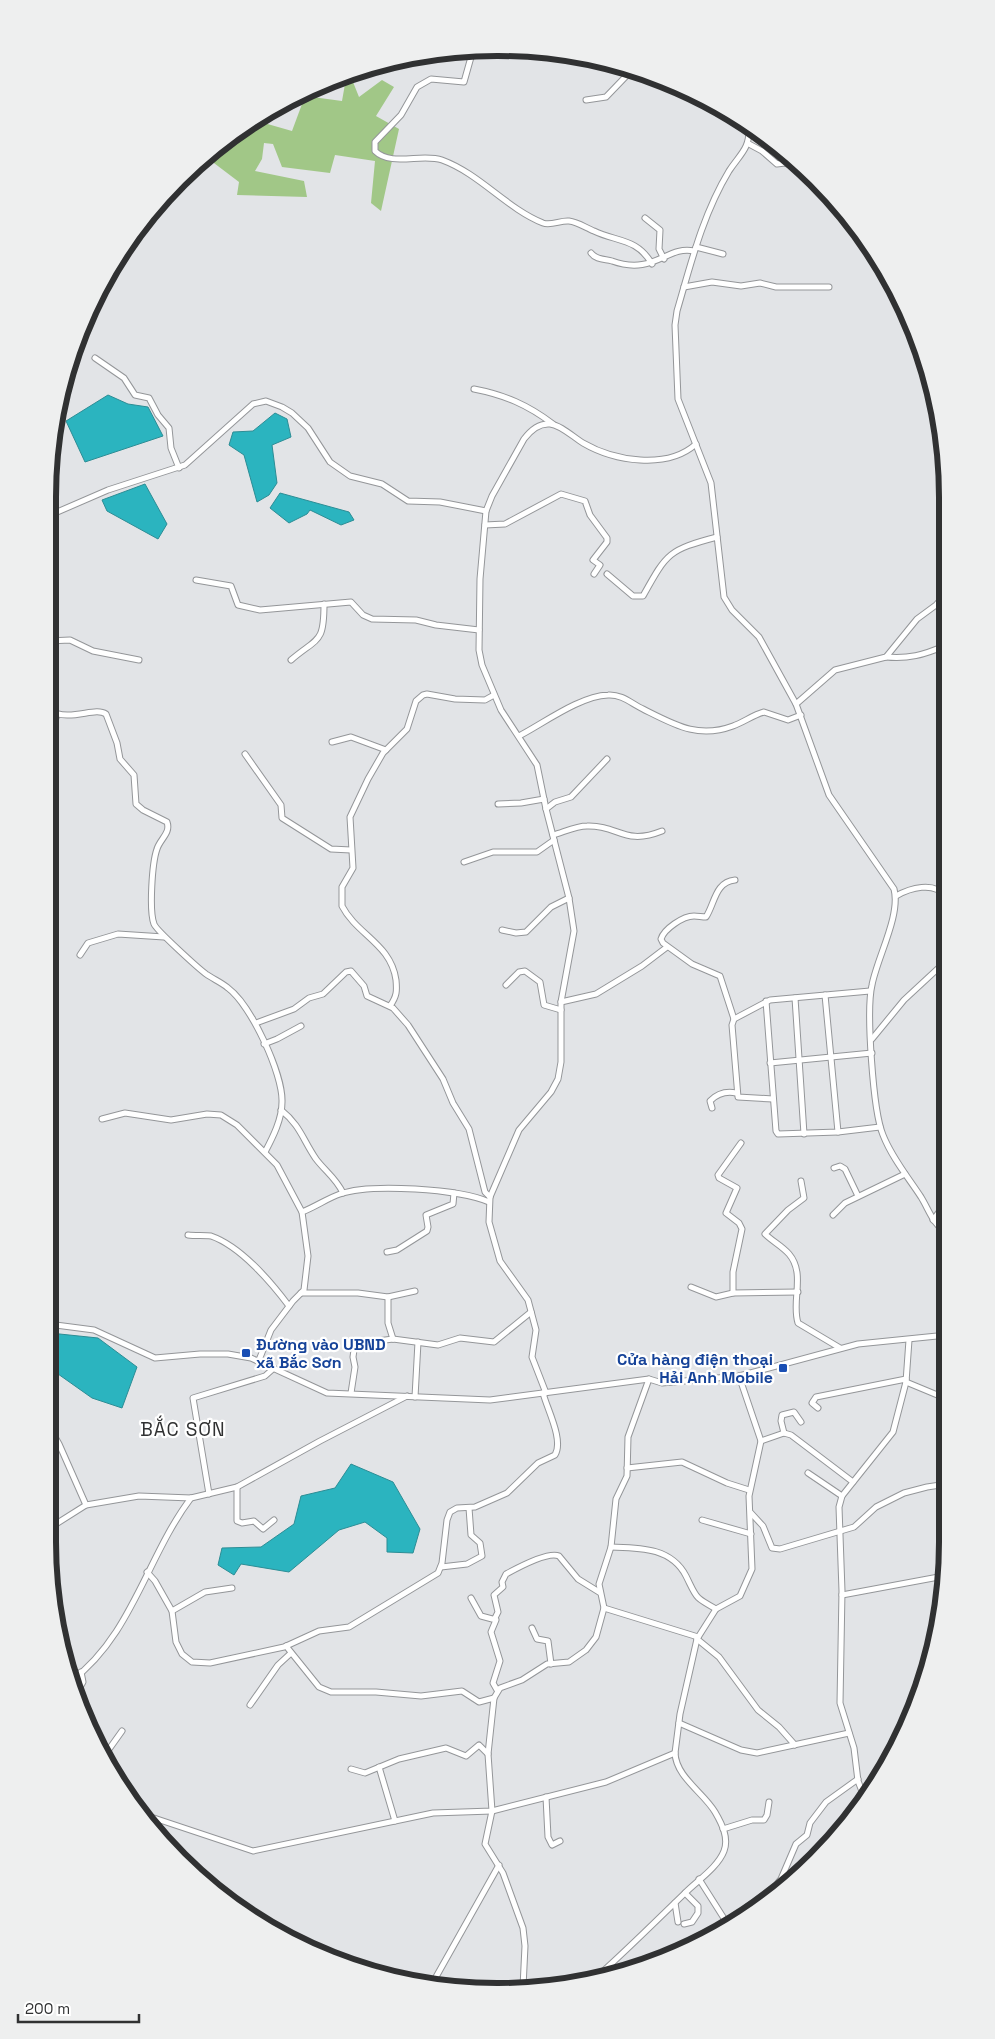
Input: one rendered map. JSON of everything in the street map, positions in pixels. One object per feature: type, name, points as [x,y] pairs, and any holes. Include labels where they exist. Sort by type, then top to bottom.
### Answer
[{"type":"street","points":[[471,57],[464,82],[431,78],[417,87],[401,116],[375,142],[376,151],[387,158],[429,158],[442,160],[466,172],[497,196],[542,223],[571,221],[594,232],[616,237],[631,243],[645,253],[652,264]]},
{"type":"street","points":[[586,100],[606,97],[626,76]]},
{"type":"street","points":[[749,135],[748,144],[716,195],[695,249],[675,318],[678,399],[711,483],[724,597],[732,610],[759,637],[801,714],[829,795],[891,883],[896,896],[895,907],[870,992],[872,1053],[880,1127],[890,1151],[933,1220],[939,1226]]},
{"type":"street","points":[[748,144],[762,151],[777,164],[786,164]]},
{"type":"street","points":[[645,218],[660,230],[659,249],[664,259]]},
{"type":"street","points":[[591,253],[596,258],[620,265],[640,266],[652,264],[684,249],[723,254]]},
{"type":"street","points":[[684,287],[712,282],[740,286],[760,283],[776,287],[829,287]]},
{"type":"street","points":[[95,358],[124,378],[134,395],[146,396],[151,400],[158,415],[169,428],[171,448],[179,468]]},
{"type":"street","points":[[474,389],[507,397],[529,406],[592,448],[635,459],[679,456],[696,444]]},
{"type":"street","points":[[56,513],[108,490],[179,468],[191,461],[253,404],[266,401],[282,407],[300,420],[330,462],[350,476],[382,484],[408,501],[440,502],[486,511]]},
{"type":"street","points":[[147,1572],[156,1581],[172,1611],[178,1649],[192,1662],[215,1662],[286,1646],[319,1631],[349,1627],[434,1576],[441,1567],[448,1516],[453,1510],[470,1508],[512,1490],[535,1465],[557,1453],[555,1429],[532,1357],[536,1334],[531,1312],[526,1296],[505,1271],[497,1256],[489,1222],[489,1200],[519,1130],[551,1092],[558,1079],[561,1062],[561,1002],[574,931],[569,898],[546,809],[537,765],[504,716],[494,695],[480,658],[479,630],[486,511],[492,496],[529,432],[541,425],[554,424]]},
{"type":"street","points":[[485,525],[505,524],[561,494],[585,501],[590,514],[607,538],[607,542],[593,560],[600,565],[594,574]]},
{"type":"street","points":[[607,574],[632,596],[643,596],[658,568],[675,551],[688,544],[717,537]]},
{"type":"street","points":[[196,580],[233,587],[236,603],[240,607],[260,610],[350,602],[363,615],[372,619],[416,620],[479,630]]},
{"type":"street","points":[[886,657],[916,619],[939,602]]},
{"type":"street","points":[[291,660],[311,646],[321,636],[323,631],[324,604]]},
{"type":"street","points":[[56,641],[70,640],[93,651],[139,660]]},
{"type":"street","points":[[796,704],[835,670],[886,657],[902,658],[923,655],[939,648]]},
{"type":"street","points":[[390,1006],[397,991],[393,964],[383,950],[342,906],[342,887],[352,871],[349,821],[368,779],[386,750],[407,728],[413,706],[423,695],[485,700],[494,695]]},
{"type":"street","points":[[519,736],[577,705],[607,695],[622,697],[643,709],[691,730],[701,732],[732,726],[764,712],[788,720],[801,714]]},
{"type":"street","points":[[56,718],[57,715],[76,716],[99,711],[106,714],[117,743],[120,759],[134,775],[136,804],[143,810],[164,819],[168,824],[166,833],[156,851],[152,912],[154,924],[165,937],[203,972],[231,990],[256,1023],[278,1074],[282,1096],[281,1110],[266,1152]]},
{"type":"street","points":[[332,742],[351,737],[386,750]]},
{"type":"street","points":[[245,754],[281,806],[282,818],[332,848],[351,850]]},
{"type":"street","points":[[546,809],[555,802],[571,798],[607,759]]},
{"type":"street","points":[[498,804],[544,799]]},
{"type":"street","points":[[464,862],[493,852],[537,852],[554,838],[586,826],[636,838],[648,837],[662,831]]},
{"type":"street","points":[[735,880],[723,884],[713,898],[706,917],[688,917],[664,934],[661,939],[667,946],[692,964],[720,976],[734,1019],[732,1026],[736,1093],[740,1099],[773,1099]]},
{"type":"street","points":[[896,896],[913,888],[931,888],[939,891]]},
{"type":"street","points":[[502,930],[516,933],[526,932],[554,905],[569,898]]},
{"type":"street","points":[[80,955],[88,943],[118,934],[165,937]]},
{"type":"street","points":[[561,1002],[596,994],[642,966],[667,946]]},
{"type":"street","points":[[871,1039],[903,1001],[939,968]]},
{"type":"street","points":[[256,1023],[294,1009],[309,998],[323,994],[349,970],[364,986],[367,996],[390,1006],[408,1025],[443,1079],[453,1103],[469,1129],[485,1192],[489,1200]]},
{"type":"street","points":[[506,984],[519,972],[525,971],[540,982],[544,1005],[561,1010]]},
{"type":"street","points":[[734,1019],[766,1001],[870,992]]},
{"type":"street","points":[[825,995],[838,1132]]},
{"type":"street","points":[[795,998],[804,1134]]},
{"type":"street","points":[[766,1001],[773,1099],[776,1131],[778,1134],[838,1132],[880,1127]]},
{"type":"street","points":[[264,1044],[278,1040],[301,1026]]},
{"type":"street","points":[[770,1063],[872,1053]]},
{"type":"street","points":[[712,1108],[710,1101],[715,1096],[728,1092],[736,1093]]},
{"type":"street","points":[[281,1110],[296,1123],[315,1158],[334,1177],[343,1193]]},
{"type":"street","points":[[102,1119],[119,1113],[171,1120],[214,1114],[233,1122],[266,1152],[277,1165],[302,1212],[308,1256],[305,1286],[302,1293],[289,1306],[271,1330],[259,1360]]},
{"type":"street","points":[[733,1293],[733,1272],[742,1229],[739,1223],[726,1213],[737,1188],[719,1178],[718,1175],[741,1143]]},
{"type":"street","points":[[834,1168],[840,1166],[845,1169],[858,1196]]},
{"type":"street","points":[[834,1215],[845,1203],[905,1174]]},
{"type":"street","points":[[801,1181],[804,1198],[788,1210],[764,1234],[788,1252],[793,1259],[798,1292],[798,1323],[840,1348]]},
{"type":"street","points":[[302,1212],[343,1193],[371,1190],[454,1193],[473,1195],[489,1200]]},
{"type":"street","points":[[387,1252],[397,1250],[427,1231],[426,1215],[453,1204],[454,1193]]},
{"type":"street","points":[[933,1220],[939,1212]]},
{"type":"street","points":[[188,1235],[211,1236],[243,1256],[274,1285],[289,1306]]},
{"type":"street","points":[[691,1287],[712,1296],[733,1293],[798,1292]]},
{"type":"street","points":[[302,1293],[358,1293],[388,1298],[415,1291]]},
{"type":"street","points":[[388,1298],[388,1323],[393,1339]]},
{"type":"street","points":[[347,1345],[393,1339],[442,1345],[460,1338],[494,1342],[531,1312]]},
{"type":"street","points":[[56,1325],[93,1329],[155,1358],[200,1354],[228,1354],[259,1360],[322,1392],[490,1400],[649,1379],[662,1383],[739,1376],[865,1343],[939,1336]]},
{"type":"street","points":[[862,1790],[858,1779],[854,1748],[840,1703],[842,1594],[839,1507],[842,1496],[894,1432],[906,1380],[909,1340]]},
{"type":"street","points":[[415,1397],[418,1342]]},
{"type":"street","points":[[351,1394],[355,1370],[353,1357],[355,1343]]},
{"type":"street","points":[[209,1494],[192,1401],[196,1396],[265,1376],[274,1368]]},
{"type":"street","points":[[605,1970],[722,1857],[725,1850],[723,1829],[713,1809],[695,1789],[678,1765],[674,1753],[698,1638],[716,1610],[736,1600],[746,1586],[752,1569],[749,1490],[762,1440],[739,1376]]},
{"type":"street","points":[[523,1982],[524,1933],[500,1865],[485,1844],[492,1811],[488,1754],[494,1698],[497,1690],[522,1680],[543,1666],[570,1662],[588,1647],[596,1637],[604,1608],[598,1584],[611,1547],[615,1504],[626,1480],[629,1432],[649,1379]]},
{"type":"street","points":[[818,1408],[812,1403],[816,1397],[906,1380],[939,1396]]},
{"type":"street","points":[[56,1524],[86,1505],[139,1496],[191,1498],[237,1487],[320,1441],[408,1396]]},
{"type":"street","points":[[784,1433],[781,1421],[782,1415],[794,1412],[802,1422]]},
{"type":"street","points":[[762,1440],[784,1433],[796,1438],[853,1482]]},
{"type":"street","points":[[56,1439],[86,1505]]},
{"type":"street","points":[[627,1468],[682,1462],[727,1483],[749,1490]]},
{"type":"street","points":[[808,1473],[842,1496]]},
{"type":"street","points":[[751,1513],[760,1522],[770,1546],[774,1549],[858,1525],[876,1507],[898,1496],[939,1485]]},
{"type":"street","points":[[237,1487],[237,1521],[242,1523],[254,1521],[263,1529],[274,1520]]},
{"type":"street","points":[[77,1675],[102,1653],[116,1633],[167,1535],[191,1498]]},
{"type":"street","points":[[441,1567],[467,1564],[482,1556],[480,1543],[470,1535],[470,1508]]},
{"type":"street","points":[[702,1520],[751,1534]]},
{"type":"street","points":[[611,1547],[647,1548],[665,1555],[680,1567],[696,1597],[716,1610]]},
{"type":"street","points":[[497,1690],[493,1683],[500,1661],[491,1632],[498,1612],[494,1595],[503,1587],[502,1582],[506,1574],[528,1563],[555,1554],[559,1556],[578,1579],[599,1592]]},
{"type":"street","points":[[842,1594],[937,1577]]},
{"type":"street","points":[[172,1611],[205,1592],[232,1588]]},
{"type":"street","points":[[471,1598],[481,1616],[495,1618]]},
{"type":"street","points":[[604,1608],[698,1638],[719,1658],[756,1708],[796,1744]]},
{"type":"street","points":[[532,1628],[535,1637],[548,1641],[551,1664]]},
{"type":"street","points":[[286,1646],[319,1688],[331,1692],[376,1692],[422,1696],[462,1691],[479,1702],[494,1698]]},
{"type":"street","points":[[250,1705],[278,1665],[291,1653]]},
{"type":"street","points":[[81,1672],[83,1682],[81,1686]]},
{"type":"street","points":[[679,1722],[741,1750],[757,1753],[849,1733]]},
{"type":"street","points":[[109,1750],[122,1731]]},
{"type":"street","points":[[352,1769],[365,1773],[399,1759],[446,1748],[466,1756],[479,1745],[488,1754]]},
{"type":"street","points":[[154,1818],[253,1851],[433,1813],[492,1811],[606,1782],[674,1753]]},
{"type":"street","points":[[380,1767],[396,1821]]},
{"type":"street","points":[[780,1880],[796,1844],[806,1835],[810,1824],[826,1802],[858,1779]]},
{"type":"street","points":[[546,1797],[548,1837],[552,1845],[560,1841]]},
{"type":"street","points":[[723,1829],[752,1820],[764,1820],[767,1815],[769,1802]]},
{"type":"street","points":[[435,1978],[500,1865]]},
{"type":"street","points":[[699,1879],[724,1920]]},
{"type":"street","points":[[675,1903],[681,1923],[692,1922],[698,1913],[698,1906],[685,1893]]},
{"type":"green space","points":[[382,80],[394,87],[376,116],[399,129],[381,211],[371,203],[375,161],[335,155],[330,173],[282,167],[273,144],[264,143],[262,159],[255,171],[304,181],[307,197],[237,195],[239,182],[212,162],[229,147],[264,123],[292,131],[303,102],[313,97],[342,101],[345,84],[353,81],[359,97]]},
{"type":"water","points":[[108,395],[128,404],[148,407],[163,436],[85,462],[66,421]]},
{"type":"water","points":[[275,413],[287,419],[291,437],[272,445],[277,483],[269,495],[257,502],[244,455],[229,445],[233,432],[253,431]]},
{"type":"water","points":[[145,484],[167,524],[158,539],[107,511],[102,500]]},
{"type":"water","points":[[280,493],[349,512],[354,520],[341,525],[310,510],[307,514],[289,523],[270,508]]},
{"type":"water","points":[[56,1334],[98,1338],[137,1367],[122,1408],[92,1398],[56,1373]]},
{"type":"water","points":[[351,1464],[393,1482],[420,1529],[413,1553],[387,1552],[387,1538],[365,1522],[339,1530],[289,1572],[241,1564],[234,1575],[218,1565],[222,1548],[261,1547],[294,1524],[301,1496],[335,1488]]},
{"type":"place","name":"Đường vào UBND xã Bắc Sơn","points":[[246,1353]]},
{"type":"place","name":"Cửa hàng điện thoại Hải Anh Mobile","points":[[783,1368]]},
{"type":"district","name":"BẮC SƠN","points":[[183,1429]]}]
